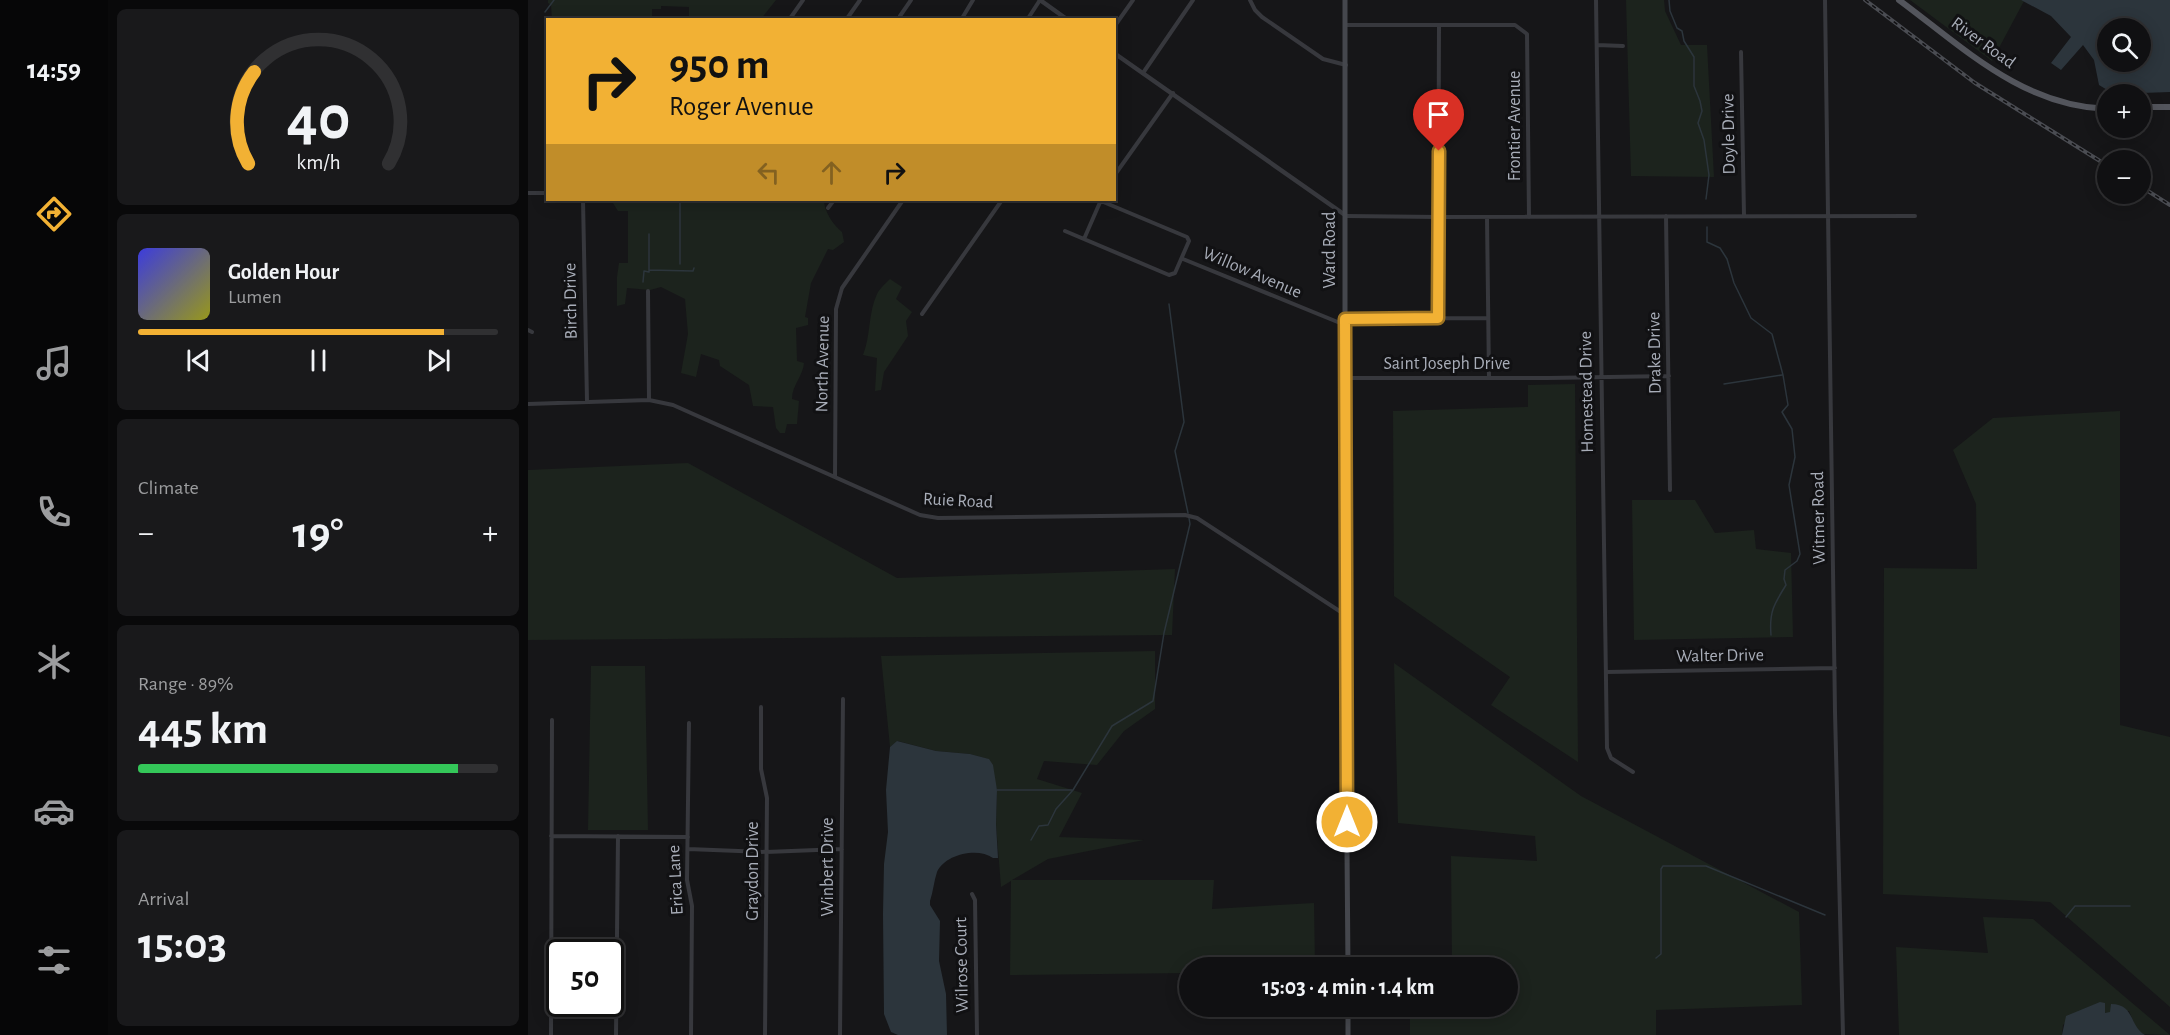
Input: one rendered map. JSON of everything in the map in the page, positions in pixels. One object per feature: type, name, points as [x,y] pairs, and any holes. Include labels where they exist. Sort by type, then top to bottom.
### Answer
[{"type":"main road","name":"Ward Road","points":[[1345,0],[1345,615],[1348,957]]},
{"type":"main road","name":"River Road","points":[[1899,0],[2021,88],[2054,101],[2097,108]]},
{"type":"main road","points":[[2151,107],[2170,107]]},
{"type":"main road","points":[[1348,1017],[1348,1035]]},
{"type":"street","points":[[790,18],[803,0]]},
{"type":"street","points":[[847,18],[860,0]]},
{"type":"street","points":[[900,16],[911,0]]},
{"type":"street","points":[[962,18],[973,0]]},
{"type":"street","points":[[1028,18],[1040,0],[1065,18]]},
{"type":"street","points":[[1116,24],[1133,0]]},
{"type":"street","points":[[1143,73],[1193,0]]},
{"type":"street","points":[[1250,0],[1262,17],[1323,59],[1346,64]]},
{"type":"street","name":"Homestead Drive","points":[[1596,0],[1607,748],[1611,758],[1633,772]]},
{"type":"street","name":"Witmer Road","points":[[1825,0],[1843,1035]]},
{"type":"street","points":[[1345,25],[1439,25],[1438,318]]},
{"type":"street","name":"Frontier Avenue","points":[[1439,25],[1515,25],[1527,34],[1529,217]]},
{"type":"street","points":[[1596,45],[1623,45]]},
{"type":"street","name":"Doyle Drive","points":[[1741,52],[1744,216]]},
{"type":"street","points":[[1116,53],[1346,216],[1915,216]]},
{"type":"street","points":[[1116,173],[1173,93]]},
{"type":"street","points":[[528,193],[546,193]]},
{"type":"street","name":"Birch Drive","points":[[583,201],[587,401]]},
{"type":"street","points":[[828,208],[833,201]]},
{"type":"street","name":"North Avenue","points":[[835,477],[836,309],[842,288],[902,201]]},
{"type":"street","points":[[922,314],[1001,201]]},
{"type":"street","points":[[1084,239],[1101,201]]},
{"type":"street","points":[[1065,231],[1169,275],[1175,273],[1189,241],[1187,237],[1103,201]]},
{"type":"street","name":"Drake Drive","points":[[1666,216],[1670,490]]},
{"type":"street","points":[[1487,217],[1489,378]]},
{"type":"street","name":"Willow Avenue","points":[[1183,258],[1345,322]]},
{"type":"street","points":[[648,291],[649,400]]},
{"type":"street","points":[[1345,322],[1487,318]]},
{"type":"street","name":"Saint Joseph Drive","points":[[1346,378],[1669,376]]},
{"type":"street","name":"Ruie Road","points":[[528,404],[649,400],[674,405],[920,515],[938,518],[1185,515],[1197,518],[1345,615]]},
{"type":"street","name":"Walter Drive","points":[[1606,672],[1835,668]]},
{"type":"street","name":"Winbert Drive","points":[[840,1035],[843,699]]},
{"type":"street","name":"Graydon Drive","points":[[761,707],[761,769],[767,798],[765,1035]]},
{"type":"street","points":[[551,1035],[552,720]]},
{"type":"street","name":"Erica Lane","points":[[689,723],[687,880],[692,906],[691,1035]]},
{"type":"street","points":[[551,836],[688,837]]},
{"type":"street","points":[[616,1035],[618,836]]},
{"type":"street","points":[[688,849],[766,852],[842,849]]},
{"type":"street","name":"Wilrose Court","points":[[972,894],[975,900],[977,1035]]},
{"type":"shaded area","points":[[548,0],[776,0],[762,18],[689,18],[689,7],[661,6],[661,9],[652,9],[652,18],[552,18],[551,5]]},
{"type":"shaded area","points":[[1626,0],[1664,0],[1665,11],[1681,45],[1707,45],[1714,177],[1631,176]]},
{"type":"shaded area","points":[[1910,0],[2021,0],[2024,1],[1992,61]]},
{"type":"shaded area","points":[[2021,0],[2170,0],[2170,92],[2151,93],[2151,84],[2099,84],[2094,60],[2083,45],[2061,70],[2051,63],[2071,37],[2051,16]]},
{"type":"shaded area","points":[[612,201],[824,201],[832,222],[842,232],[844,242],[833,250],[828,249],[811,283],[805,317],[808,318],[808,325],[796,328],[797,361],[804,363],[792,394],[792,399],[799,401],[797,424],[787,424],[785,433],[780,433],[776,428],[773,407],[753,406],[749,385],[720,366],[719,360],[701,354],[696,377],[681,373],[688,334],[685,299],[661,287],[650,290],[627,288],[625,304],[617,306],[619,263],[628,263],[628,211],[618,211]]},
{"type":"shaded area","points":[[890,279],[902,287],[896,299],[912,312],[906,321],[908,336],[884,372],[881,390],[875,391],[877,358],[863,355],[874,301]]},
{"type":"shaded area","points":[[1575,384],[1578,762],[1491,705],[1510,677],[1394,596],[1393,411],[1528,407],[1528,385]]},
{"type":"shaded area","points":[[2120,411],[2120,725],[2170,737],[2170,1007],[2050,902],[1883,894],[1884,568],[1977,569],[1976,504],[1953,450],[1993,418]]},
{"type":"shaded area","points":[[688,463],[897,578],[1175,569],[1172,635],[528,640],[528,470]]},
{"type":"shaded area","points":[[1632,500],[1695,500],[1715,533],[1754,530],[1756,549],[1791,553],[1793,637],[1634,640]]},
{"type":"shaded area","points":[[1155,651],[1155,709],[1124,731],[1097,765],[1044,761],[1037,779],[1082,793],[1059,837],[1144,840],[1048,859],[1012,880],[1214,880],[1212,909],[1314,903],[1315,957],[1179,957],[1179,973],[1010,975],[1011,881],[1001,887],[996,824],[997,790],[988,759],[970,754],[936,751],[898,741],[890,747],[881,656]]},
{"type":"shaded area","points":[[1394,663],[1581,796],[1799,912],[1802,1005],[1656,1010],[1656,1035],[1410,1035],[1410,1017],[1518,1017],[1518,957],[1452,957],[1451,856],[1537,861],[1535,836],[1398,823]]},
{"type":"shaded area","points":[[591,666],[645,666],[648,830],[588,830]]},
{"type":"shaded area","points":[[897,741],[936,751],[970,754],[989,759],[993,765],[997,790],[998,858],[971,853],[962,854],[947,861],[937,872],[930,901],[940,921],[939,961],[946,994],[947,1035],[898,1035],[891,1032],[884,1014],[884,864],[888,832],[886,790],[890,747]]},
{"type":"shaded area","points":[[1983,917],[2033,919],[2170,1035],[2142,1034],[2136,1028],[2129,1011],[2078,1012],[2063,1025],[2062,1035],[1899,1035],[1896,947],[1988,953]]},
{"type":"shaded area","points":[[2100,1002],[2105,1003],[2105,1013],[2110,1012],[2111,1004],[2124,1008],[2145,1035],[2062,1035],[2066,1016]]},
{"type":"waterway","points":[[545,12],[554,0]]},
{"type":"waterway","points":[[1669,0],[1670,11],[1677,28],[1682,31],[1684,41],[1694,57],[1694,86],[1702,111],[1698,123],[1704,140],[1709,175],[1706,199]]},
{"type":"waterway","points":[[680,203],[680,264]]},
{"type":"waterway","points":[[1707,227],[1707,242],[1720,248],[1727,259],[1734,283],[1751,318],[1772,334],[1788,405],[1782,412],[1792,429],[1795,457],[1789,485],[1800,554],[1797,561],[1785,570],[1786,585],[1773,608],[1771,635]]},
{"type":"waterway","points":[[643,282],[644,271],[649,272],[649,234]]},
{"type":"waterway","points":[[649,270],[693,271],[694,268]]},
{"type":"waterway","points":[[1169,304],[1184,422],[1175,451],[1188,513]]},
{"type":"waterway","points":[[1724,384],[1782,375]]},
{"type":"waterway","points":[[1031,840],[1039,826],[1048,825],[1056,809],[1073,790],[1112,726],[1153,701],[1164,633],[1190,524],[1189,518]]},
{"type":"waterway","points":[[997,790],[1072,790]]},
{"type":"waterway","points":[[1656,958],[1661,954],[1661,869],[1663,866],[1706,866],[1825,915]]},
{"type":"waterway","points":[[2066,917],[2075,906],[2130,906]]},
{"type":"railway","points":[[1865,0],[1975,83],[2097,159]]},
{"type":"railway","points":[[2151,193],[2170,205]]},
{"type":"route","points":[[1347,822],[1345,319],[1438,318],[1439,151]]}]
